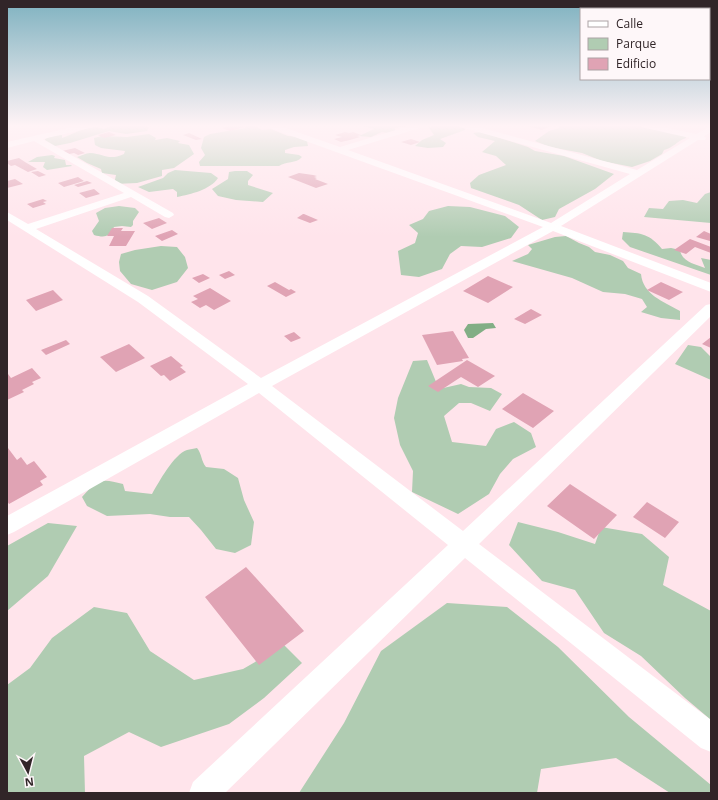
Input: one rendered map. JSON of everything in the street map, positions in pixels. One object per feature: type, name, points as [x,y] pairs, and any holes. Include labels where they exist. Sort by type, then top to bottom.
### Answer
[{"type":"street","points":[[77,162],[169,215]]},
{"type":"street","points":[[374,162],[552,227],[711,288]]},
{"type":"street","points":[[599,162],[637,173]]},
{"type":"street","points":[[7,526],[260,385],[552,227],[654,162]]},
{"type":"street","points":[[26,228],[131,194]]},
{"type":"street","points":[[7,215],[143,299],[260,385],[462,545],[711,738]]},
{"type":"street","points":[[204,793],[711,308]]},
{"type":"green space","points":[[45,162],[65,162],[66,165],[72,166],[47,170],[43,167]]},
{"type":"green space","points":[[86,162],[182,162],[174,168],[162,170],[162,176],[137,183],[114,184],[116,175],[102,173],[101,169]]},
{"type":"green space","points":[[199,162],[289,162],[279,166],[200,166]]},
{"type":"green space","points":[[503,162],[582,162],[614,174],[595,189],[559,209],[555,217],[542,220],[519,205],[471,188],[470,183],[479,175],[506,165]]},
{"type":"green space","points":[[609,162],[646,162],[632,167]]},
{"type":"green space","points":[[175,170],[211,173],[218,178],[210,186],[194,193],[177,197],[177,192],[173,189],[149,192],[138,187],[163,178],[168,173]]},
{"type":"green space","points":[[247,171],[253,175],[248,181],[248,185],[273,193],[263,202],[236,200],[218,196],[212,189],[228,179],[229,172]]},
{"type":"green space","points":[[711,192],[711,223],[644,217],[649,208],[663,209],[669,201],[683,200],[697,203],[705,194]]},
{"type":"green space","points":[[119,206],[135,208],[139,212],[133,221],[133,225],[131,227],[114,227],[106,236],[94,235],[92,231],[99,221],[96,213],[105,208]]},
{"type":"green space","points":[[448,206],[470,207],[505,216],[519,227],[511,238],[482,247],[461,246],[450,254],[442,269],[419,277],[401,275],[398,251],[415,243],[418,233],[409,225],[423,219],[429,211]]},
{"type":"green space","points":[[623,232],[645,235],[658,244],[662,249],[671,248],[680,250],[681,254],[686,260],[705,268],[701,258],[711,260],[711,275],[630,247],[622,239]]},
{"type":"green space","points":[[566,236],[589,247],[595,252],[610,255],[623,261],[628,268],[641,274],[646,287],[655,297],[680,311],[680,320],[661,318],[641,312],[647,307],[642,299],[625,294],[603,292],[572,278],[512,261],[528,254],[532,249],[528,245],[555,237]]},
{"type":"green space","points":[[161,246],[177,247],[185,257],[188,268],[177,282],[152,290],[131,284],[120,271],[119,262],[121,254]]},
{"type":"green space","points":[[688,345],[701,347],[711,357],[711,380],[675,364]]},
{"type":"green space","points":[[427,360],[439,389],[461,384],[469,387],[491,388],[502,394],[490,411],[471,403],[459,403],[444,416],[452,442],[486,446],[496,429],[514,422],[531,433],[536,447],[513,459],[500,474],[489,494],[458,514],[412,492],[413,471],[400,445],[394,418],[398,398],[413,361]]},
{"type":"green space","points":[[197,448],[206,467],[224,469],[238,478],[244,500],[254,522],[251,545],[235,553],[216,549],[189,517],[170,517],[150,514],[107,516],[87,506],[82,497],[96,483],[105,481],[123,484],[125,491],[152,494],[167,469],[177,457],[187,450]]},
{"type":"green space","points":[[518,522],[558,532],[595,544],[601,527],[642,534],[669,557],[663,585],[711,611],[711,720],[685,698],[641,656],[604,633],[575,590],[542,581],[509,545]]},
{"type":"green space","points":[[48,523],[77,526],[48,576],[7,611],[7,546]]},
{"type":"green space","points":[[447,603],[507,607],[558,647],[629,717],[711,785],[711,793],[670,793],[616,758],[541,769],[537,793],[299,793],[344,723],[381,651]]},
{"type":"green space","points":[[94,607],[127,613],[150,651],[194,680],[243,669],[284,645],[302,663],[264,698],[229,724],[161,747],[129,732],[84,756],[85,793],[7,793],[7,685],[30,668],[52,638]]},
{"type":"shaded area","points":[[493,323],[496,328],[486,329],[473,338],[468,338],[464,330],[468,324]]},
{"type":"building","points":[[26,162],[37,169],[28,172],[15,165],[11,166],[7,163]]},
{"type":"building","points":[[38,171],[46,175],[39,177],[31,172]]},
{"type":"building","points":[[299,173],[317,176],[314,177],[317,178],[315,179],[328,184],[316,188],[288,177]]},
{"type":"building","points":[[78,177],[84,181],[64,187],[58,183]]},
{"type":"building","points":[[15,179],[23,184],[7,188],[7,181]]},
{"type":"building","points":[[87,181],[92,183],[78,187],[74,185]]},
{"type":"building","points":[[94,189],[100,194],[86,198],[79,193]]},
{"type":"building","points":[[43,199],[47,201],[43,202],[46,204],[33,208],[27,204]]},
{"type":"building","points":[[303,214],[318,220],[310,223],[297,218]]},
{"type":"building","points":[[159,218],[167,223],[152,229],[143,223]]},
{"type":"building","points":[[112,228],[123,228],[121,231],[135,231],[126,246],[109,246],[114,236],[107,236]]},
{"type":"building","points":[[172,230],[178,234],[162,241],[155,236]]},
{"type":"building","points":[[704,231],[711,234],[710,241],[696,237]]},
{"type":"building","points":[[690,239],[711,247],[711,253],[695,247],[686,254],[674,250]]},
{"type":"building","points":[[229,271],[235,275],[225,279],[219,275]]},
{"type":"building","points":[[203,274],[210,278],[199,283],[192,278]]},
{"type":"building","points":[[488,276],[513,287],[488,303],[463,291]]},
{"type":"building","points":[[275,282],[289,290],[291,289],[296,292],[286,297],[267,286]]},
{"type":"building","points":[[661,282],[683,292],[669,300],[647,290]]},
{"type":"building","points":[[210,288],[231,301],[214,310],[206,305],[200,308],[191,302],[198,299],[193,296]]},
{"type":"building","points":[[53,290],[63,300],[36,311],[26,300]]},
{"type":"building","points":[[531,309],[542,315],[525,324],[514,319]]},
{"type":"building","points":[[453,331],[469,358],[462,359],[463,361],[437,365],[422,335]]},
{"type":"building","points":[[294,332],[301,338],[291,342],[284,336]]},
{"type":"building","points":[[711,337],[711,348],[702,344]]},
{"type":"building","points":[[66,340],[70,344],[46,355],[41,350]]},
{"type":"building","points":[[129,344],[145,358],[116,372],[100,357]]},
{"type":"building","points":[[171,356],[183,366],[180,367],[186,372],[170,381],[164,375],[161,376],[150,366]]},
{"type":"building","points":[[467,360],[495,376],[478,387],[461,377],[438,392],[428,386]]},
{"type":"building","points":[[32,368],[41,378],[32,382],[34,384],[22,390],[24,392],[7,400],[7,375],[8,374],[11,378]]},
{"type":"building","points":[[523,393],[554,411],[533,428],[502,409]]},
{"type":"building","points":[[7,448],[17,460],[21,457],[27,465],[34,461],[47,477],[40,481],[43,485],[9,504],[7,501]]},
{"type":"building","points":[[570,484],[617,515],[594,539],[547,506]]},
{"type":"building","points":[[647,502],[679,522],[665,538],[633,517]]},
{"type":"building","points":[[246,567],[304,631],[259,665],[205,597]]}]
